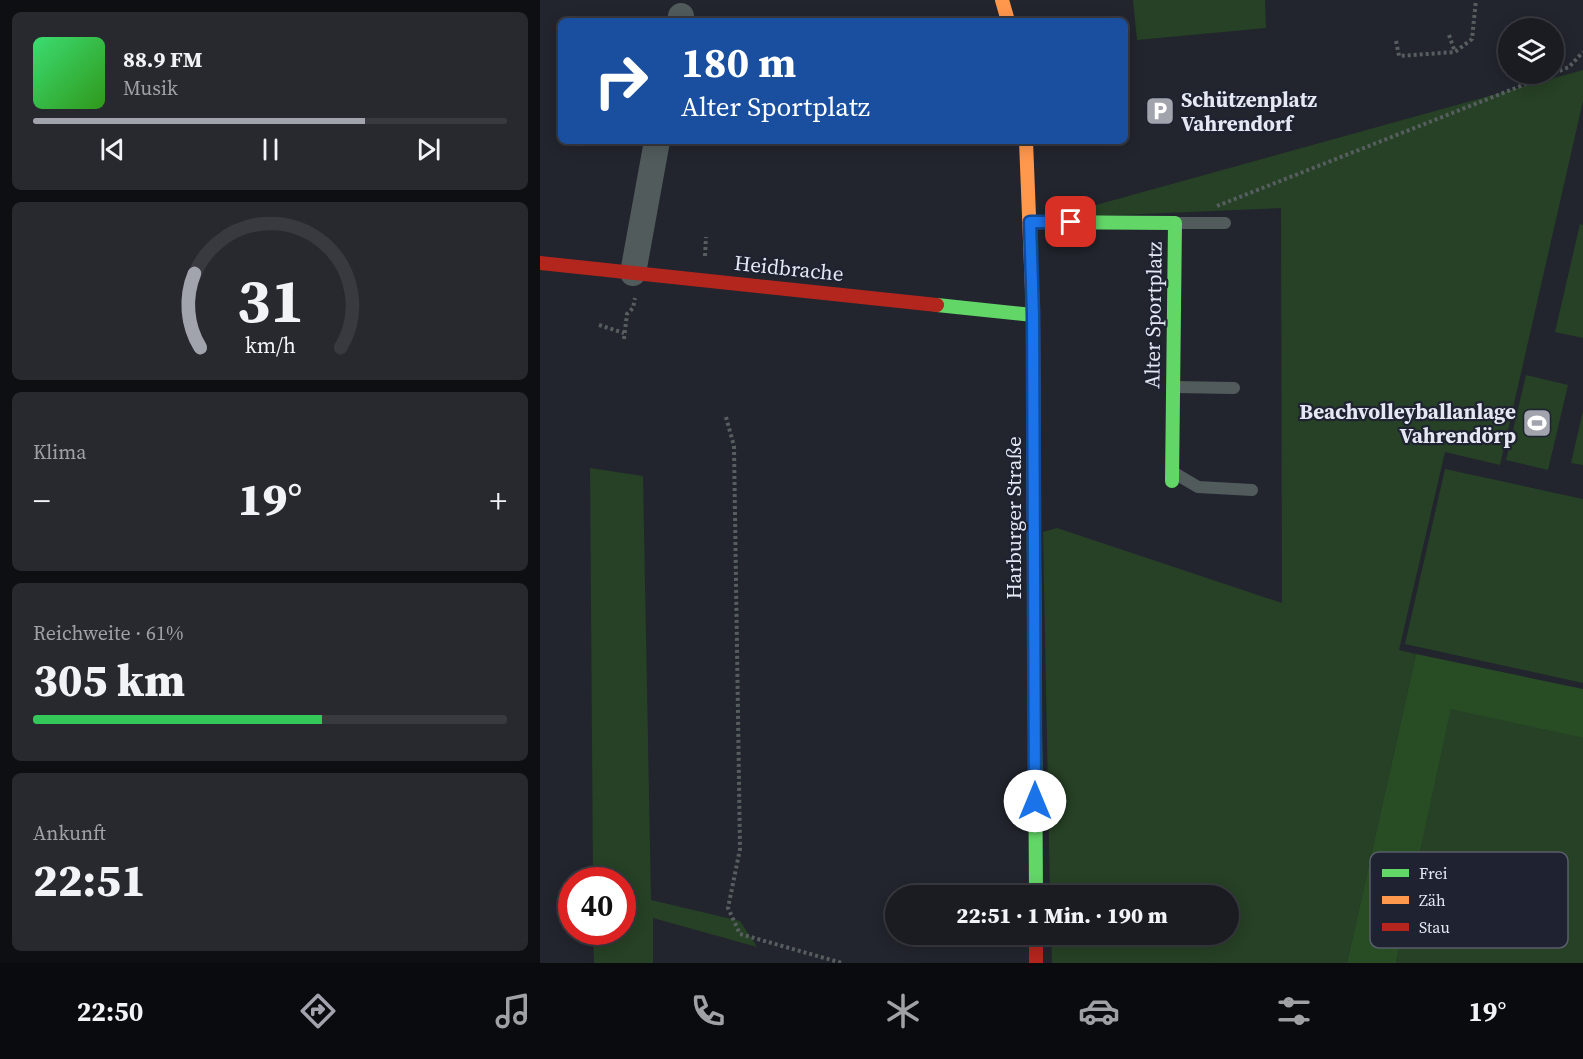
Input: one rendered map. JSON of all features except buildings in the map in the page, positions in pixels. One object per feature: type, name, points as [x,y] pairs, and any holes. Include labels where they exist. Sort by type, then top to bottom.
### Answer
[{"type":"street","points":[[1002,0],[1007,18]]},
{"type":"street","points":[[637,273],[657,144]]},
{"type":"street","name":"Harburger Straße","points":[[1026,144],[1033,315],[1036,885]]},
{"type":"street","name":"Alter Sportplatz","points":[[1030,222],[1174,223],[1172,477]]},
{"type":"street","name":"Heidbrache","points":[[540,263],[1033,315]]},
{"type":"street","points":[[1036,945],[1036,963]]},
{"type":"lane","points":[[1174,223],[1225,223]]},
{"type":"lane","points":[[1173,387],[1234,388]]},
{"type":"lane","points":[[1172,477],[1198,488],[1252,490]]},
{"type":"path","points":[[1396,41],[1399,56],[1455,52],[1472,39],[1476,0]]},
{"type":"path","points":[[1449,35],[1455,52]]},
{"type":"path","points":[[1564,69],[1569,67],[1583,52]]},
{"type":"path","points":[[1208,209],[1525,84]]},
{"type":"path","points":[[599,325],[624,336],[627,314],[633,308],[637,273]]},
{"type":"path","points":[[726,417],[734,446],[740,849],[728,908],[740,934],[842,963]]},
{"type":"green space","points":[[1133,0],[1265,0],[1266,28],[1137,40]]},
{"type":"green space","points":[[1583,70],[1583,101],[1500,465],[1445,452],[1399,650],[1416,654],[1347,963],[1052,963],[1051,945],[1239,945],[1239,885],[1050,885],[1043,532],[1057,528],[1282,603],[1281,208],[1049,218],[1532,84],[1564,84],[1564,75]]},
{"type":"green space","points":[[1580,224],[1583,225],[1583,338],[1555,332]]},
{"type":"green space","name":"Beachvolleyballanlage Vahrendörp","points":[[1526,375],[1568,385],[1548,470],[1506,460]]},
{"type":"green space","points":[[1583,411],[1583,465],[1571,463]]},
{"type":"green space","points":[[590,468],[643,476],[651,900],[740,921],[757,947],[653,918],[653,963],[594,963],[593,945],[636,945],[636,867],[593,867]]},
{"type":"green space","points":[[1445,469],[1583,499],[1583,683],[1405,644]]},
{"type":"green space","points":[[1416,654],[1583,689],[1583,738],[1451,709],[1420,852],[1372,852]]},
{"type":"green space","points":[[1451,708],[1583,738],[1583,963],[1396,963],[1399,948],[1568,948],[1568,852],[1420,852]]},
{"type":"green space","points":[[1370,860],[1370,948],[1399,948],[1396,963],[1347,963]]},
{"type":"traffic: fast","points":[[1030,222],[1175,223],[1172,481]]},
{"type":"traffic: fast","points":[[937,305],[1033,315]]},
{"type":"traffic: fast","points":[[1034,561],[1036,885]]},
{"type":"traffic: slow","points":[[1002,0],[1007,18]]},
{"type":"traffic: slow","points":[[1026,144],[1033,315],[1034,561]]},
{"type":"traffic: jam","points":[[540,263],[937,305]]},
{"type":"traffic: jam","points":[[1036,945],[1036,963]]},
{"type":"place","name":"Schützenplatz Vahrendorf","points":[[1160,111]]},
{"type":"place","name":"Beachvolleyballanlage Vahrendörp","points":[[1537,423]]},
{"type":"route","points":[[1035,801],[1033,315],[1030,222],[1071,222]]}]
